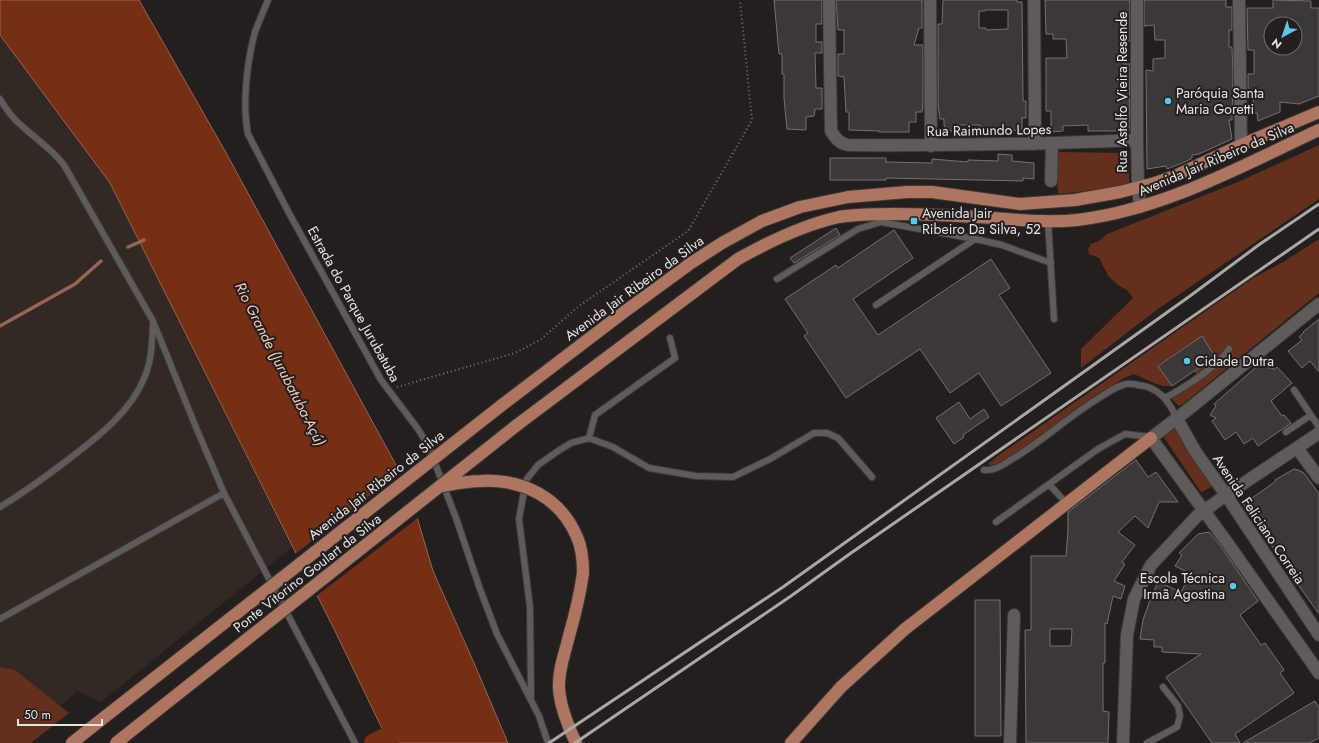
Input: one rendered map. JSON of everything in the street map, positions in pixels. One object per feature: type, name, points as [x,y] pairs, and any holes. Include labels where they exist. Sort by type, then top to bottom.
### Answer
[{"type":"main road","name":"Avenida Jair Ribeiro da Silva","points":[[72,743],[502,405],[624,312],[691,263],[762,220],[800,207],[848,197],[907,192],[932,192],[1020,204],[1051,203],[1120,192],[1175,176],[1241,145],[1319,112]]},
{"type":"main road","name":"Avenida Jair Ribeiro da Silva","points":[[516,425],[738,259],[772,240],[819,222],[840,217],[877,214],[930,214],[1048,221],[1077,220],[1140,207],[1187,190],[1319,130]]},
{"type":"main road","points":[[1222,175],[1239,157],[1241,145]]},
{"type":"main road","points":[[819,222],[823,209],[830,201]]},
{"type":"main road","name":"Ponte Vitorino Goulart da Silva","points":[[116,743],[516,425]]},
{"type":"main road","points":[[790,743],[841,687],[905,629],[1151,438]]},
{"type":"main road","points":[[440,486],[480,481],[503,482],[528,487],[549,500],[567,517],[578,538],[582,557],[583,573],[579,599],[561,665],[559,686],[561,704],[576,743]]},
{"type":"street","name":"Rua Raimundo Lopes","points":[[829,0],[831,131],[836,139],[841,143],[848,145],[931,146],[1052,144],[1137,140]]},
{"type":"street","points":[[930,0],[931,146]]},
{"type":"street","points":[[1034,0],[1034,144]]},
{"type":"street","name":"Rua Astolfo Vieira Resende","points":[[1137,0],[1137,140],[1140,207]]},
{"type":"street","points":[[1239,0],[1241,145]]},
{"type":"street","points":[[1051,181],[1052,144]]},
{"type":"street","points":[[1319,304],[1177,419],[1151,438],[1204,510],[1319,673]]},
{"type":"street","name":"Avenida Feliciano Correia","points":[[1177,419],[1195,451],[1226,494],[1319,635]]},
{"type":"street","points":[[1123,743],[1127,634],[1134,599],[1151,565],[1204,510],[1319,433]]},
{"type":"street","points":[[1297,448],[1319,478]]},
{"type":"street","points":[[1010,743],[1014,615]]},
{"type":"lane","name":"Estrada do Parque Jurubatuba","points":[[268,0],[256,31],[246,84],[245,120],[248,134],[289,213],[381,380],[418,429],[428,445],[497,634],[539,716],[548,743]]},
{"type":"lane","points":[[0,99],[21,126],[47,146],[64,165],[153,321],[224,493],[355,743]]},
{"type":"lane","points":[[1048,221],[1054,319]]},
{"type":"lane","points":[[777,280],[858,229],[881,222],[975,238],[1002,245],[1051,263]]},
{"type":"lane","points":[[876,305],[975,238]]},
{"type":"lane","points":[[0,507],[27,491],[82,449],[115,420],[134,398],[145,376],[150,356],[153,321]]},
{"type":"lane","points":[[589,438],[595,415],[675,358],[670,338]]},
{"type":"lane","points":[[1165,398],[1194,381],[1225,355],[1229,349]]},
{"type":"lane","points":[[984,470],[992,471],[1000,467],[1022,453],[1080,409],[1117,386],[1128,384],[1146,386],[1154,389],[1165,398],[1177,419]]},
{"type":"lane","points":[[1294,390],[1319,426]]},
{"type":"lane","points":[[1286,432],[1311,415]]},
{"type":"lane","points":[[531,699],[530,607],[519,519],[526,480],[538,465],[558,451],[571,443],[589,438],[613,447],[649,468],[696,476],[733,477],[770,459],[814,432],[827,433],[838,438],[872,477]]},
{"type":"lane","points":[[996,522],[1098,449],[1125,434],[1151,438]]},
{"type":"lane","points":[[1050,484],[1066,504]]},
{"type":"lane","points":[[0,620],[224,493]]},
{"type":"lane","points":[[1147,743],[1177,727],[1180,716],[1178,706],[1163,688]]},
{"type":"path","points":[[388,389],[515,353],[540,340],[579,306],[688,231],[752,120],[740,0]]},
{"type":"shaded area","points":[[0,35],[110,183],[292,547],[101,702],[77,691],[21,743],[0,743]]},
{"type":"shaded area","points":[[1319,145],[1319,199],[1158,309],[1081,368],[1081,349],[1133,298],[1128,291],[1109,277],[1099,258],[1089,254],[1088,249],[1091,244],[1099,241],[1107,234],[1238,182]]},
{"type":"shaded area","points":[[1056,152],[1129,153],[1129,184],[1113,188],[1058,194]]},
{"type":"shaded area","points":[[1319,239],[1319,293],[1183,404],[1179,406],[1171,398],[1188,389],[1200,379],[1194,371],[1215,357],[1202,336],[1158,365],[1172,386],[1156,384],[1134,374],[1124,378],[1084,403],[1001,464],[993,466],[988,464],[1253,278],[1285,261]]},
{"type":"shaded area","points":[[1175,429],[1214,485],[1202,492],[1163,436]]},
{"type":"shaded area","points":[[0,667],[15,670],[69,713],[31,743],[0,743]]},
{"type":"water","name":"Rio Grande (Jurubatuba-Açú)","points":[[0,0],[139,0],[225,151],[408,487],[433,571],[508,743],[389,743],[335,631],[110,183],[0,35]]},
{"type":"pier","points":[[401,471],[410,487],[419,517],[315,597],[294,555]]},
{"type":"building","points":[[774,0],[822,0],[822,24],[816,24],[816,42],[822,42],[822,53],[815,53],[816,88],[822,88],[822,109],[815,109],[814,116],[806,117],[806,130],[787,129],[784,98],[784,74],[782,74],[782,54],[779,54]]},
{"type":"building","points":[[836,0],[922,0],[922,28],[919,28],[914,45],[923,45],[923,104],[922,112],[916,112],[916,122],[909,122],[909,132],[849,130],[849,112],[846,112],[844,77],[838,76],[838,54],[844,54],[844,30],[838,30]]},
{"type":"building","points":[[943,0],[1017,0],[1017,2],[1022,2],[1023,101],[1026,101],[1026,118],[1022,118],[1022,128],[1019,131],[1006,130],[1006,132],[998,133],[980,132],[980,125],[954,125],[954,133],[944,126],[944,119],[940,119],[938,103],[938,24],[942,24]],"holes":[[[1008,10],[1008,29],[986,30],[986,28],[979,28],[979,11]]]},
{"type":"building","points":[[1045,0],[1130,0],[1130,41],[1124,41],[1124,64],[1130,64],[1129,131],[1088,131],[1088,125],[1063,126],[1063,131],[1051,132],[1051,111],[1046,111],[1046,58],[1067,58],[1066,39],[1053,39],[1053,34],[1046,34]]},
{"type":"building","points":[[1144,0],[1226,0],[1226,7],[1232,7],[1232,30],[1229,30],[1229,47],[1232,47],[1232,120],[1229,120],[1232,139],[1199,154],[1192,155],[1192,158],[1187,161],[1167,169],[1166,166],[1147,169],[1146,70],[1153,71],[1153,59],[1165,58],[1165,40],[1155,40],[1154,25],[1144,26]]},
{"type":"building","points":[[1273,0],[1311,1],[1311,8],[1319,8],[1319,96],[1299,104],[1280,102],[1280,112],[1258,121],[1257,113],[1254,113],[1253,96],[1248,96],[1248,74],[1254,74],[1254,50],[1248,50],[1247,8],[1273,8]]},
{"type":"building","points":[[998,154],[1012,155],[1012,161],[1034,163],[1034,179],[1023,178],[1023,181],[886,178],[886,180],[830,180],[830,158],[886,158],[886,162],[932,163],[932,159],[968,162],[968,160],[998,161]]},
{"type":"building","points":[[836,228],[840,235],[794,263],[790,258]]},
{"type":"building","points":[[894,230],[913,258],[853,299],[878,335],[991,259],[1010,288],[999,295],[1051,373],[1001,406],[979,373],[950,393],[920,349],[846,398],[804,336],[808,333],[785,299],[836,265],[838,268]]},
{"type":"building","points":[[1319,319],[1319,372],[1310,361],[1302,368],[1288,351],[1302,340],[1299,337],[1303,332]]},
{"type":"building","name":"Cidade Dutra","points":[[1202,336],[1215,357],[1172,386],[1158,366]]},
{"type":"building","points":[[1263,361],[1269,368],[1273,368],[1274,370],[1277,367],[1292,383],[1271,401],[1282,416],[1284,415],[1291,423],[1258,446],[1253,438],[1244,444],[1236,432],[1225,440],[1212,421],[1216,418],[1210,415],[1216,406],[1214,404]]},
{"type":"building","points":[[959,402],[970,419],[984,409],[989,417],[963,435],[964,437],[954,444],[936,418]]},
{"type":"building","points":[[1136,460],[1148,477],[1156,472],[1178,502],[1159,502],[1148,528],[1135,516],[1118,532],[1135,545],[1122,562],[1125,564],[1114,581],[1125,586],[1121,599],[1113,596],[1107,624],[1105,623],[1103,711],[1109,712],[1108,743],[1026,743],[1025,630],[1031,630],[1031,556],[1066,556],[1068,512]],"holes":[[[1050,629],[1072,629],[1071,646],[1050,646]]]},
{"type":"building","points":[[1294,469],[1304,473],[1319,494],[1319,614],[1242,502],[1251,496],[1252,498],[1276,481],[1275,480]]},
{"type":"building","points":[[1209,532],[1220,545],[1258,601],[1240,615],[1261,645],[1265,643],[1284,670],[1280,673],[1294,693],[1235,734],[1240,743],[1212,743],[1166,677],[1201,654],[1162,652],[1162,647],[1154,647],[1154,640],[1140,639],[1143,620],[1158,582],[1181,592],[1191,574],[1175,566],[1182,555],[1179,553],[1198,534]]},
{"type":"building","points":[[975,600],[1000,600],[1001,736],[975,736]]},
{"type":"building","points":[[1315,701],[1319,708],[1319,738],[1310,743],[1243,743]]},
{"type":"waterway","points":[[128,247],[144,240]]},
{"type":"waterway","points":[[0,326],[75,284],[101,261]]},
{"type":"waterway","points":[[374,743],[411,726]]},
{"type":"railway","points":[[549,743],[783,587],[1190,296],[1260,244],[1319,204]]},
{"type":"railway","points":[[575,743],[791,596],[1319,229]]},
{"type":"place","name":"Paróquia Santa Maria Goretti","points":[[1168,101]]},
{"type":"place","name":"Avenida Jair Ribeiro Da Silva, 52","points":[[914,221]]},
{"type":"place","name":"Cidade Dutra","points":[[1187,361]]},
{"type":"place","name":"Escola Técnica Irmã Agostina","points":[[1233,586]]}]
